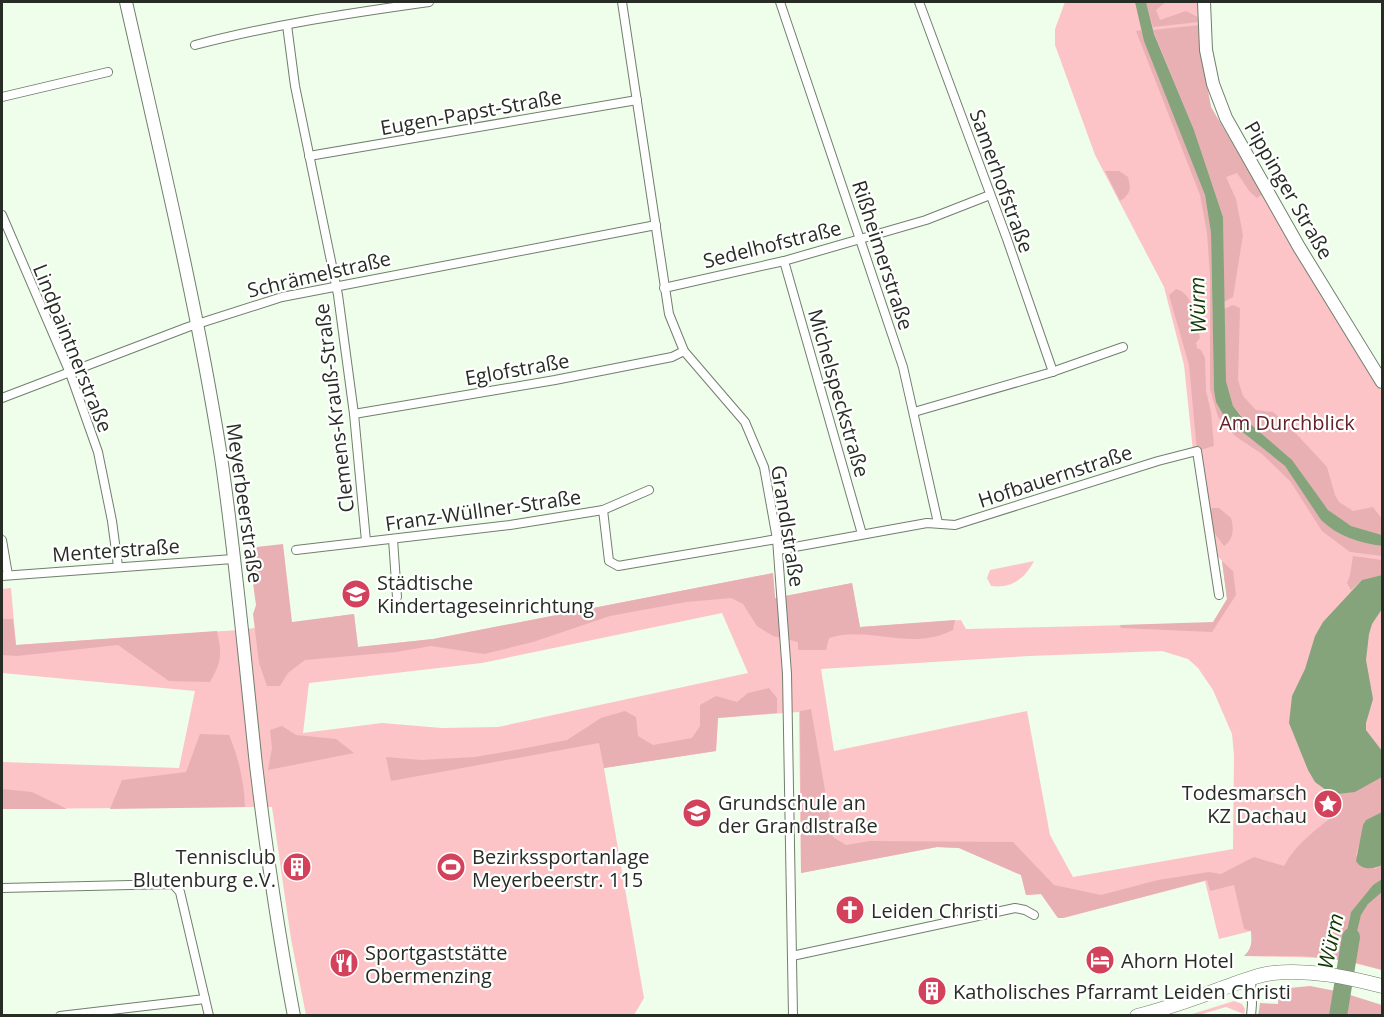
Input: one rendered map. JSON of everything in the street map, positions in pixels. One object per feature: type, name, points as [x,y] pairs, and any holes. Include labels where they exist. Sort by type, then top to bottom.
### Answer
[{"type":"main road","points":[[1137,1016],[1272,973],[1333,974],[1383,986]]},
{"type":"street","name":"Meyerbeerstraße","points":[[126,2],[196,324],[220,451],[256,768],[275,908],[294,1016]]},
{"type":"street","points":[[195,45],[236,34],[429,2]]},
{"type":"street","name":"Grandlstraße","points":[[622,2],[669,315],[684,351],[745,422],[764,467],[777,539],[787,674],[793,1016]]},
{"type":"street","name":"Rißheimerstraße","points":[[780,2],[903,367],[938,523]]},
{"type":"street","name":"Samerhofstraße","points":[[919,2],[1007,239],[1053,372]]},
{"type":"street","name":"Pippinger Straße","points":[[1204,2],[1206,50],[1213,84],[1226,118],[1299,247],[1383,382]]},
{"type":"street","name":"Clemens-Krauß-Straße","points":[[287,25],[295,86],[336,285],[354,414],[366,542]]},
{"type":"street","points":[[2,97],[108,72]]},
{"type":"street","name":"Eugen-Papst-Straße","points":[[309,156],[637,100]]},
{"type":"street","name":"Sedelhofstraße","points":[[664,288],[784,261],[926,220],[990,195]]},
{"type":"street","name":"Lindpaintnerstraße","points":[[2,215],[70,373],[98,452],[112,521],[118,566]]},
{"type":"street","name":"Schrämelstraße","points":[[2,398],[196,324],[282,297],[656,225]]},
{"type":"street","points":[[2,247],[12,242]]},
{"type":"street","name":"Michelspeckstraße","points":[[784,261],[862,534]]},
{"type":"street","points":[[914,412],[1053,372],[1123,347]]},
{"type":"street","name":"Eglofstraße","points":[[354,414],[614,369],[672,357],[684,351]]},
{"type":"street","name":"Hofbauernstraße","points":[[778,550],[938,523],[955,525],[1158,461],[1197,451],[1219,595]]},
{"type":"street","name":"Franz-Wüllner-Straße","points":[[296,550],[510,525],[603,510],[649,490]]},
{"type":"street","name":"Franz-Wüllner-Straße","points":[[603,510],[609,561],[618,566],[777,539]]},
{"type":"street","points":[[393,539],[397,597]]},
{"type":"street","points":[[2,540],[5,575]]},
{"type":"street","name":"Menterstraße","points":[[5,575],[233,559]]},
{"type":"street","points":[[2,888],[173,884],[180,892],[209,1016]]},
{"type":"street","points":[[792,956],[1015,908],[1035,915]]},
{"type":"street","points":[[1251,978],[1251,1016]]},
{"type":"street","points":[[60,1016],[205,999]]},
{"type":"green space","name":"Am Durchblick","points":[[1065,2],[1198,2],[1201,53],[1211,107],[1340,326],[1382,392],[1382,970],[1332,958],[1244,956],[1251,945],[1251,931],[1219,939],[1205,881],[1058,918],[1041,894],[1026,895],[1021,875],[959,848],[937,847],[801,873],[799,712],[718,718],[716,751],[604,768],[644,998],[634,1015],[306,1015],[291,939],[272,807],[2,809],[2,762],[179,768],[195,691],[2,673],[2,589],[11,588],[16,645],[239,630],[354,614],[358,647],[433,639],[773,573],[775,598],[852,583],[860,627],[961,620],[966,629],[1213,623],[1227,599],[1222,561],[1207,545],[1193,451],[1184,365],[1164,287],[1095,155],[1055,45],[1055,29]],"holes":[[[722,613],[748,673],[498,727],[442,728],[382,723],[303,733],[309,683],[482,663]],[[1162,651],[1188,659],[1198,668],[1213,690],[1232,734],[1234,755],[1233,849],[1073,877],[1050,835],[1027,711],[834,751],[821,669],[1029,656]]]},
{"type":"green space","points":[[1034,561],[1022,577],[1011,584],[991,586],[987,578],[990,570]]},
{"type":"green space","points":[[1234,1001],[1242,1004],[1245,1009],[1244,1014],[1226,1007],[1199,1015],[1189,1015]]},
{"type":"shaded area","points":[[1135,2],[1146,2],[1154,34],[1194,130],[1223,217],[1226,381],[1233,406],[1240,415],[1292,460],[1328,510],[1351,526],[1382,535],[1382,546],[1349,538],[1327,526],[1285,466],[1225,418],[1216,402],[1211,233],[1205,195],[1144,41]]},
{"type":"shaded area","points":[[1146,2],[1166,2],[1156,10],[1160,20],[1186,11],[1198,17],[1199,22],[1153,27]]},
{"type":"shaded area","points":[[1199,25],[1201,53],[1211,107],[1262,194],[1257,198],[1237,173],[1226,177],[1236,199],[1243,235],[1233,297],[1224,302],[1223,217],[1194,130],[1153,30]]},
{"type":"shaded area","points":[[1141,30],[1205,195],[1211,233],[1214,390],[1226,418],[1285,466],[1327,526],[1349,538],[1382,546],[1382,556],[1350,552],[1322,531],[1290,481],[1262,454],[1235,436],[1218,417],[1210,389],[1210,275],[1207,233],[1200,195],[1136,31]]},
{"type":"shaded area","points":[[1105,171],[1119,171],[1128,177],[1129,190],[1120,201]]},
{"type":"shaded area","points":[[1176,289],[1187,296],[1190,302],[1200,338],[1196,343],[1197,348],[1201,350],[1205,358],[1206,391],[1211,412],[1214,446],[1197,451],[1189,365],[1169,295]]},
{"type":"shaded area","points":[[1233,305],[1240,308],[1238,380],[1243,396],[1256,410],[1273,412],[1327,467],[1339,502],[1353,511],[1373,507],[1382,519],[1382,535],[1351,526],[1335,517],[1233,406],[1226,381],[1224,309]]},
{"type":"shaded area","points":[[1212,508],[1219,508],[1231,518],[1232,534],[1224,546],[1211,523]]},
{"type":"shaded area","points":[[283,544],[292,622],[354,614],[358,647],[433,639],[773,573],[775,598],[852,583],[860,627],[955,620],[953,630],[937,636],[906,639],[860,634],[844,635],[829,638],[826,650],[798,650],[798,642],[773,636],[757,626],[743,604],[731,598],[686,602],[610,616],[533,642],[484,654],[431,646],[396,652],[305,660],[288,673],[280,686],[267,686],[259,663],[253,614],[256,605],[248,548]]},
{"type":"shaded area","points":[[1353,556],[1382,560],[1382,575],[1362,580],[1351,590],[1347,583]]},
{"type":"shaded area","points":[[1222,561],[1233,571],[1236,595],[1212,632],[1121,628],[1120,625],[1213,622],[1227,599]]},
{"type":"shaded area","points":[[1382,575],[1382,609],[1372,624],[1366,660],[1373,699],[1366,730],[1382,751],[1382,777],[1355,792],[1330,793],[1315,782],[1289,723],[1292,696],[1305,669],[1315,636],[1323,622],[1362,580]]},
{"type":"shaded area","points":[[2,619],[13,619],[16,645],[217,631],[220,658],[210,682],[169,681],[118,645],[17,656],[2,655]]},
{"type":"shaded area","points":[[769,688],[777,698],[777,713],[718,718],[716,751],[604,768],[599,743],[391,781],[386,757],[421,760],[475,757],[521,749],[567,740],[601,718],[625,711],[636,717],[638,736],[653,745],[692,738],[700,726],[700,705],[716,696],[737,702],[748,693]]},
{"type":"shaded area","points":[[811,709],[833,837],[846,845],[870,841],[1013,842],[1054,885],[1101,895],[1158,880],[1209,872],[1221,874],[1254,857],[1284,866],[1301,843],[1337,813],[1335,809],[1337,794],[1360,789],[1382,777],[1382,812],[1366,820],[1356,855],[1375,869],[1382,865],[1382,879],[1373,885],[1351,912],[1341,960],[1339,960],[1302,956],[1244,956],[1251,945],[1251,931],[1244,929],[1234,885],[1210,891],[1207,880],[1058,918],[1041,894],[1026,895],[1021,875],[959,848],[937,847],[801,873],[800,711]]},
{"type":"shaded area","points":[[282,726],[296,735],[336,739],[354,753],[268,770],[272,748],[270,730]]},
{"type":"shaded area","points":[[200,734],[229,735],[240,770],[245,807],[110,809],[122,780],[186,772]]},
{"type":"shaded area","points":[[2,789],[32,792],[67,809],[2,809]]},
{"type":"shaded area","points":[[1382,812],[1382,865],[1365,868],[1356,861],[1363,825],[1366,820]]},
{"type":"shaded area","points":[[1382,879],[1382,892],[1368,904],[1361,915],[1350,961],[1341,960],[1351,912],[1373,885]]},
{"type":"shaded area","points":[[1382,892],[1382,970],[1350,961],[1361,915],[1368,904]]},
{"type":"shaded area","points":[[1310,986],[1336,991],[1332,1015],[1258,1016],[1260,1003],[1278,1004],[1279,989]]},
{"type":"shaded area","points":[[1336,991],[1347,993],[1343,1015],[1332,1015]]},
{"type":"shaded area","points":[[1347,994],[1382,1005],[1382,1015],[1343,1015]]},
{"type":"waterway","name":"Würm","points":[[1338,1016],[1351,937]]},
{"type":"place","name":"Städtische Kindertageseinrichtung","points":[[356,594]]},
{"type":"place","name":"Todesmarsch KZ Dachau","points":[[1328,804]]},
{"type":"place","name":"Grundschule an der Grandlstraße","points":[[697,813]]},
{"type":"place","name":"Tennisclub Blutenburg e.V.","points":[[297,867]]},
{"type":"place","name":"Bezirkssportanlage Meyerbeerstr. 115","points":[[451,867]]},
{"type":"place","name":"Leiden Christi","points":[[850,910]]},
{"type":"place","name":"Ahorn Hotel","points":[[1100,960]]},
{"type":"place","name":"Sportgaststätte Obermenzing","points":[[344,963]]},
{"type":"place","name":"Katholisches Pfarramt Leiden Christi","points":[[932,991]]}]
